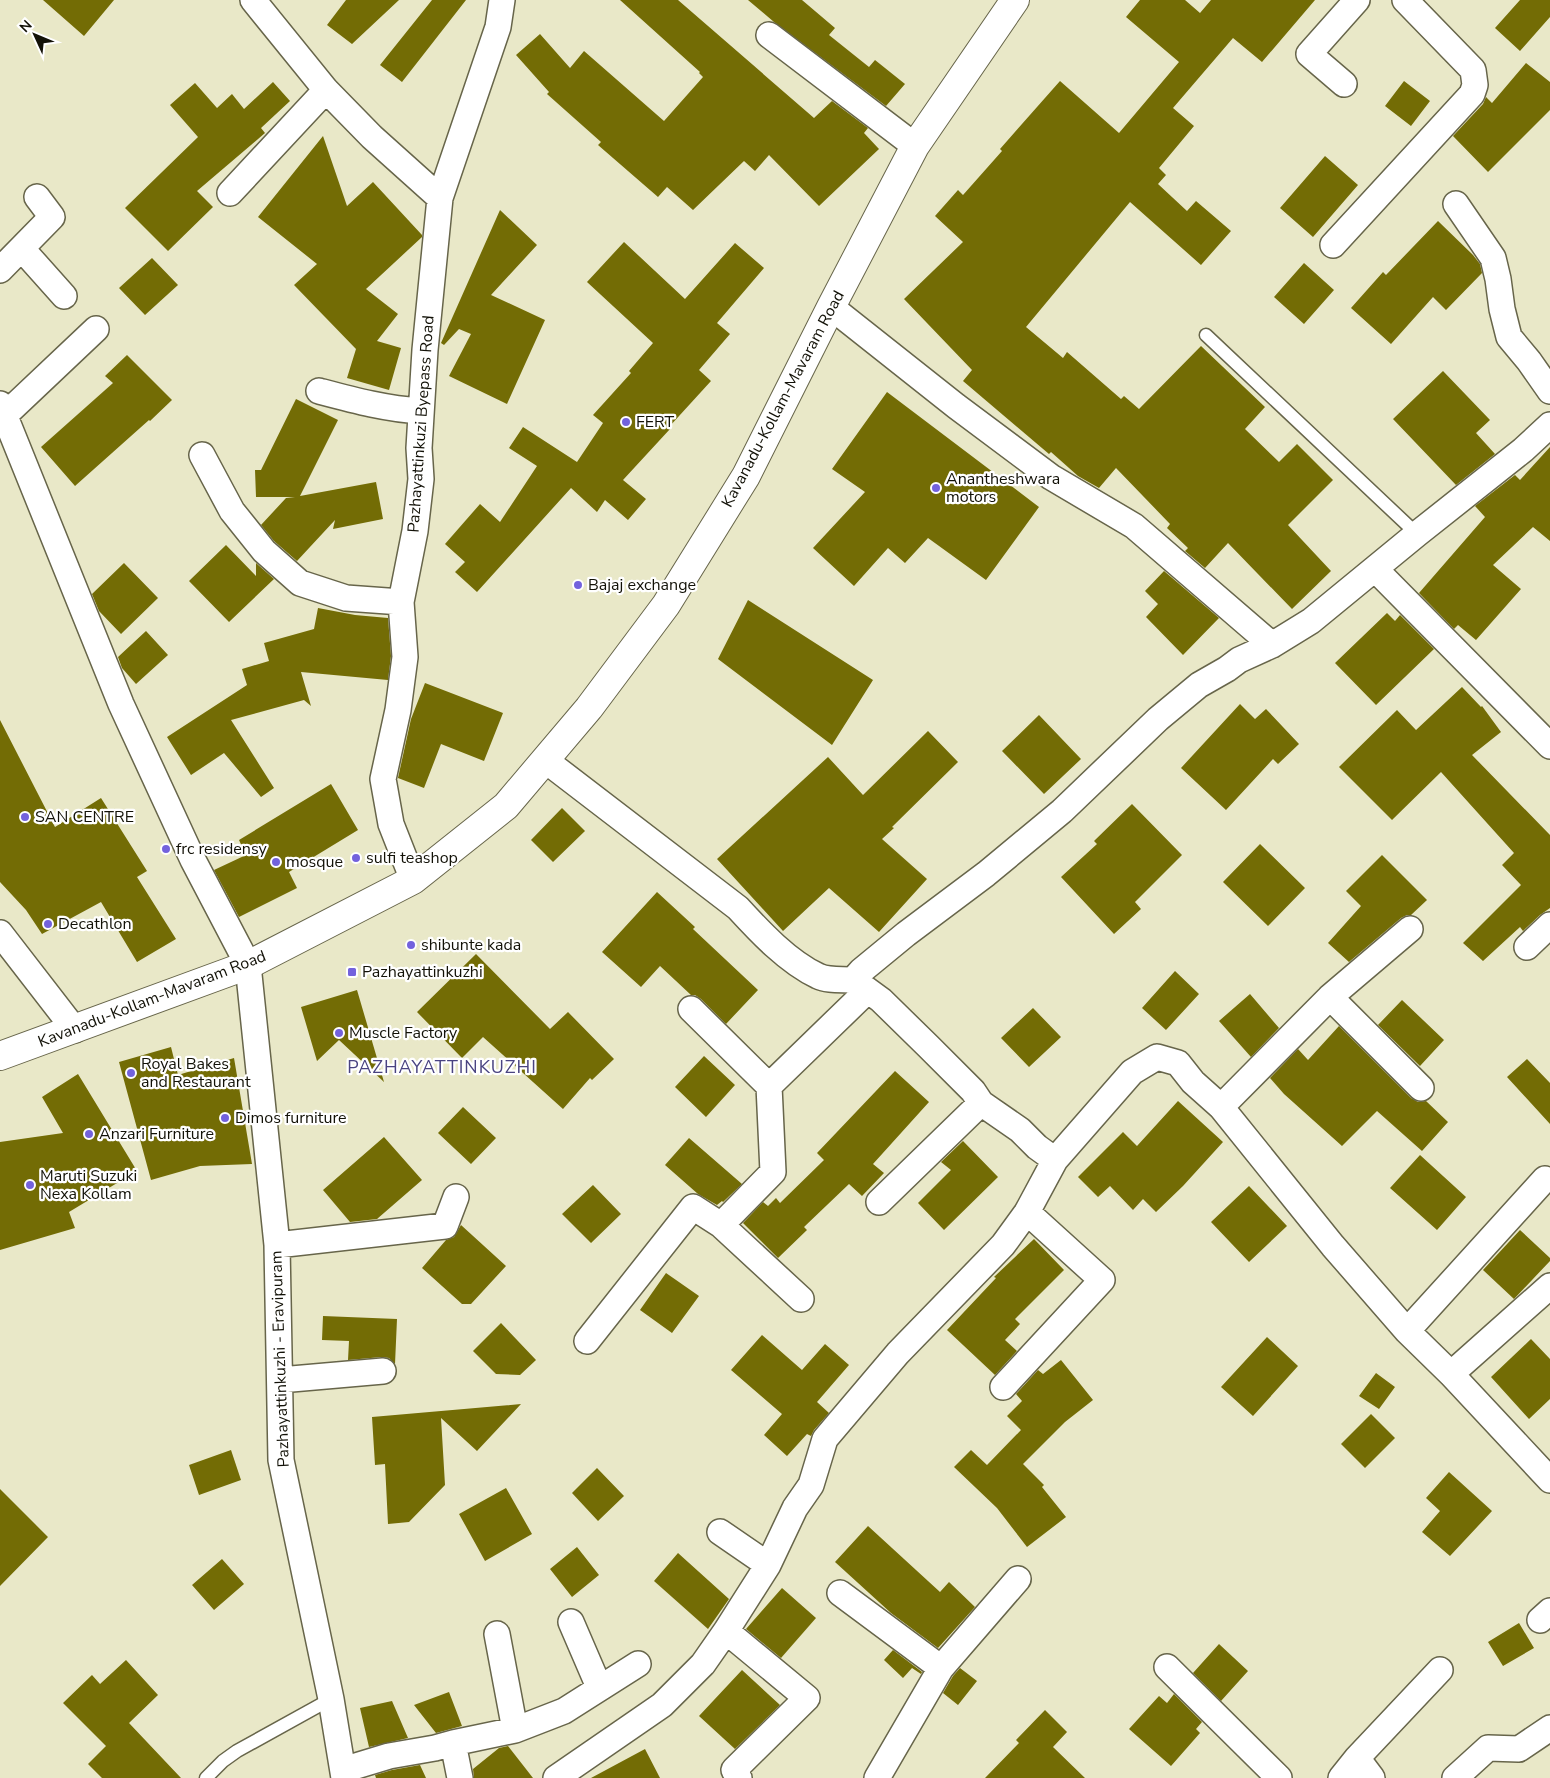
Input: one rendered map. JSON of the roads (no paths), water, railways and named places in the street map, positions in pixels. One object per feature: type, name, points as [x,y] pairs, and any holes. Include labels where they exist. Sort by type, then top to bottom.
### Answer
[{"type":"main road","name":"Kavanadu-Kollam-Mavaram Road","points":[[0,1056],[248,965],[413,880],[506,806],[589,708],[671,597],[746,476],[915,146],[1015,0]]},
{"type":"street","points":[[254,0],[326,90],[372,137],[440,198]]},
{"type":"street","name":"Pazhayattinkuzi Byepass Road","points":[[413,880],[391,824],[383,779],[398,710],[405,657],[400,602],[415,531],[421,479],[419,448],[425,350],[440,198],[498,27],[502,0]]},
{"type":"street","points":[[1344,84],[1309,54],[1357,0]]},
{"type":"street","points":[[1333,245],[1472,94],[1475,85],[1473,70],[1405,0]]},
{"type":"street","points":[[769,35],[915,146]]},
{"type":"street","points":[[230,192],[326,90]]},
{"type":"street","points":[[0,270],[52,217],[37,197]]},
{"type":"street","points":[[1456,204],[1493,258],[1509,337],[1530,361],[1550,391]]},
{"type":"street","points":[[22,249],[64,296]]},
{"type":"street","points":[[831,307],[956,406],[1051,477],[1134,526],[1272,645]]},
{"type":"street","points":[[96,329],[2,410],[121,704],[193,860],[248,965]]},
{"type":"street","points":[[319,391],[365,404],[421,411]]},
{"type":"street","points":[[769,1086],[860,986],[861,971],[906,934],[986,874],[1062,811],[1158,719],[1199,685],[1239,660],[1272,645],[1311,621],[1523,450],[1550,425]]},
{"type":"street","points":[[202,455],[232,511],[264,551],[300,583],[346,598],[400,602]]},
{"type":"street","points":[[1375,569],[1550,746]]},
{"type":"street","points":[[545,760],[738,908],[764,936],[788,956],[819,977],[860,986],[881,1000],[973,1090],[981,1103],[1020,1130],[1037,1147],[1055,1160]]},
{"type":"street","points":[[1527,947],[1550,925]]},
{"type":"street","points":[[1221,1107],[1330,997],[1410,929]]},
{"type":"street","points":[[0,933],[75,1030]]},
{"type":"street","name":"Pazhayattinkuzhi - Eravipuram","points":[[248,965],[277,1245],[281,1460],[331,1700],[343,1774]]},
{"type":"street","points":[[1330,997],[1422,1088]]},
{"type":"street","points":[[691,1009],[769,1086],[774,1172],[721,1225]]},
{"type":"street","points":[[556,1778],[662,1705],[703,1664],[768,1565],[795,1508],[811,1485],[826,1439],[898,1353],[1003,1245],[1027,1212],[1055,1160],[1132,1072],[1157,1057],[1178,1063],[1193,1082],[1221,1107],[1333,1246],[1407,1331],[1451,1374],[1550,1480]]},
{"type":"street","points":[[880,1202],[981,1103]]},
{"type":"street","points":[[1407,1331],[1544,1179]]},
{"type":"street","points":[[277,1245],[445,1226],[456,1197]]},
{"type":"street","points":[[587,1341],[693,1206],[721,1225],[801,1298]]},
{"type":"street","points":[[1003,1387],[1102,1280],[1027,1212]]},
{"type":"street","points":[[1451,1374],[1550,1286]]},
{"type":"street","points":[[280,1380],[383,1371]]},
{"type":"street","points":[[720,1532],[768,1565]]},
{"type":"street","points":[[877,1778],[941,1668],[1018,1579]]},
{"type":"street","points":[[840,1593],[941,1668]]},
{"type":"street","points":[[571,1622],[599,1687]]},
{"type":"street","points":[[726,1631],[807,1698],[734,1770],[739,1778]]},
{"type":"street","points":[[497,1634],[516,1730]]},
{"type":"street","points":[[343,1774],[389,1756],[516,1730],[564,1711],[638,1664]]},
{"type":"street","points":[[1167,1667],[1279,1778]]},
{"type":"street","points":[[1341,1778],[1357,1758],[1440,1670]]},
{"type":"street","points":[[1455,1778],[1488,1748],[1519,1749],[1550,1728]]},
{"type":"street","points":[[453,1743],[460,1778]]},
{"type":"street","points":[[1357,1758],[1372,1778]]},
{"type":"lane","points":[[1206,335],[1417,534]]},
{"type":"lane","points":[[206,1778],[223,1760],[236,1751],[331,1700]]},
{"type":"place","name":"FERT","points":[[626,422]]},
{"type":"place","name":"Anantheshwara motors","points":[[936,488]]},
{"type":"place","name":"Bajaj exchange","points":[[578,585]]},
{"type":"place","name":"SAN CENTRE","points":[[25,817]]},
{"type":"place","name":"frc residensy","points":[[166,849]]},
{"type":"place","name":"sulfi teashop","points":[[356,858]]},
{"type":"place","name":"mosque","points":[[276,862]]},
{"type":"place","name":"Decathlon","points":[[48,924]]},
{"type":"place","name":"shibunte kada","points":[[411,945]]},
{"type":"place","name":"Pazhayattinkuzhi","points":[[352,972]]},
{"type":"place","name":"Muscle Factory","points":[[339,1033]]},
{"type":"place","name":"Royal Bakes and Restaurant","points":[[131,1073]]},
{"type":"place","name":"Dimos furniture","points":[[225,1118]]},
{"type":"place","name":"Anzari Furniture","points":[[89,1134]]},
{"type":"place","name":"Maruti Suzuki Nexa Kollam","points":[[30,1185]]},
{"type":"district","name":"PAZHAYATTINKUZHI","points":[[442,1067]]}]
